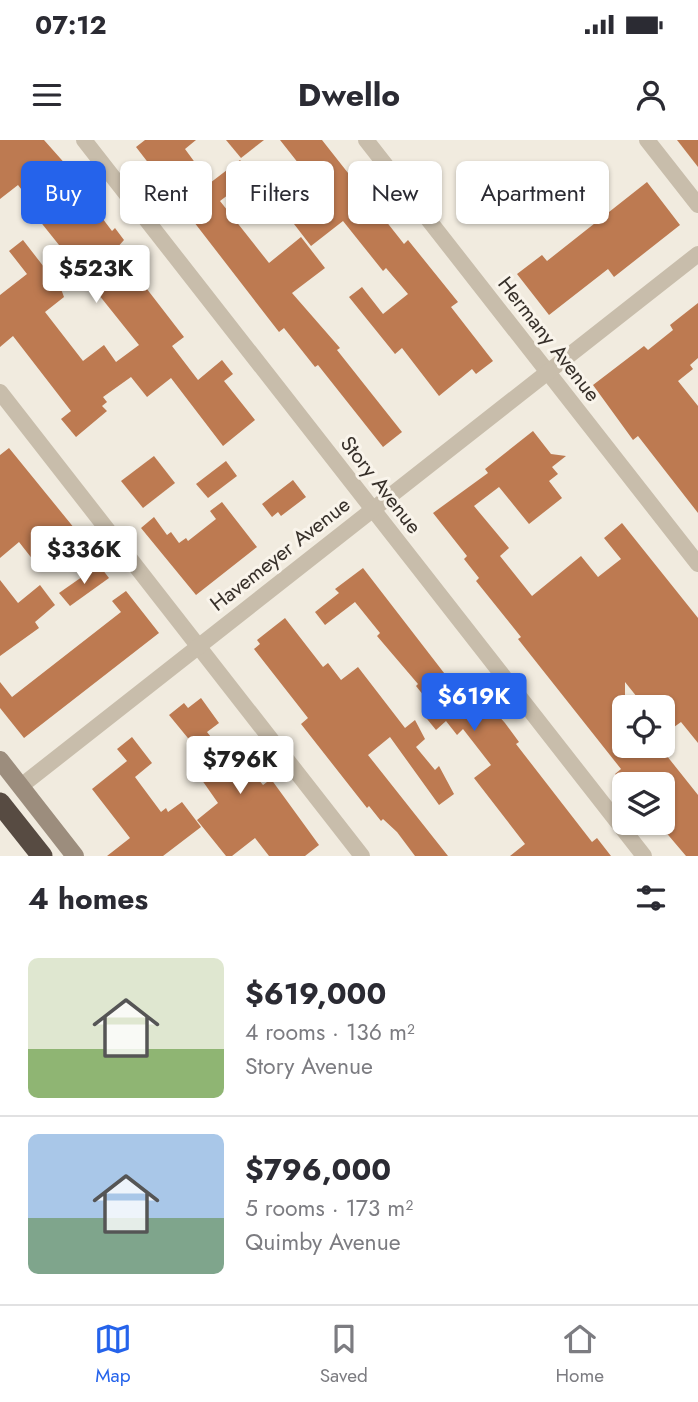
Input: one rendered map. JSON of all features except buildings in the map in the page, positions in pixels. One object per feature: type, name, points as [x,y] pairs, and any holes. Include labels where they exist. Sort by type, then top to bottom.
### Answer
[{"type":"highway","points":[[2,805],[42,856]]},
{"type":"main road","points":[[0,760],[75,856]]},
{"type":"street","name":"Story Avenue","points":[[84,140],[644,856]]},
{"type":"street","name":"Hermany Avenue","points":[[366,140],[698,564]]},
{"type":"street","points":[[647,140],[698,205]]},
{"type":"street","name":"Havemeyer Avenue","points":[[21,786],[698,254]]},
{"type":"street","points":[[0,392],[362,856]]}]
